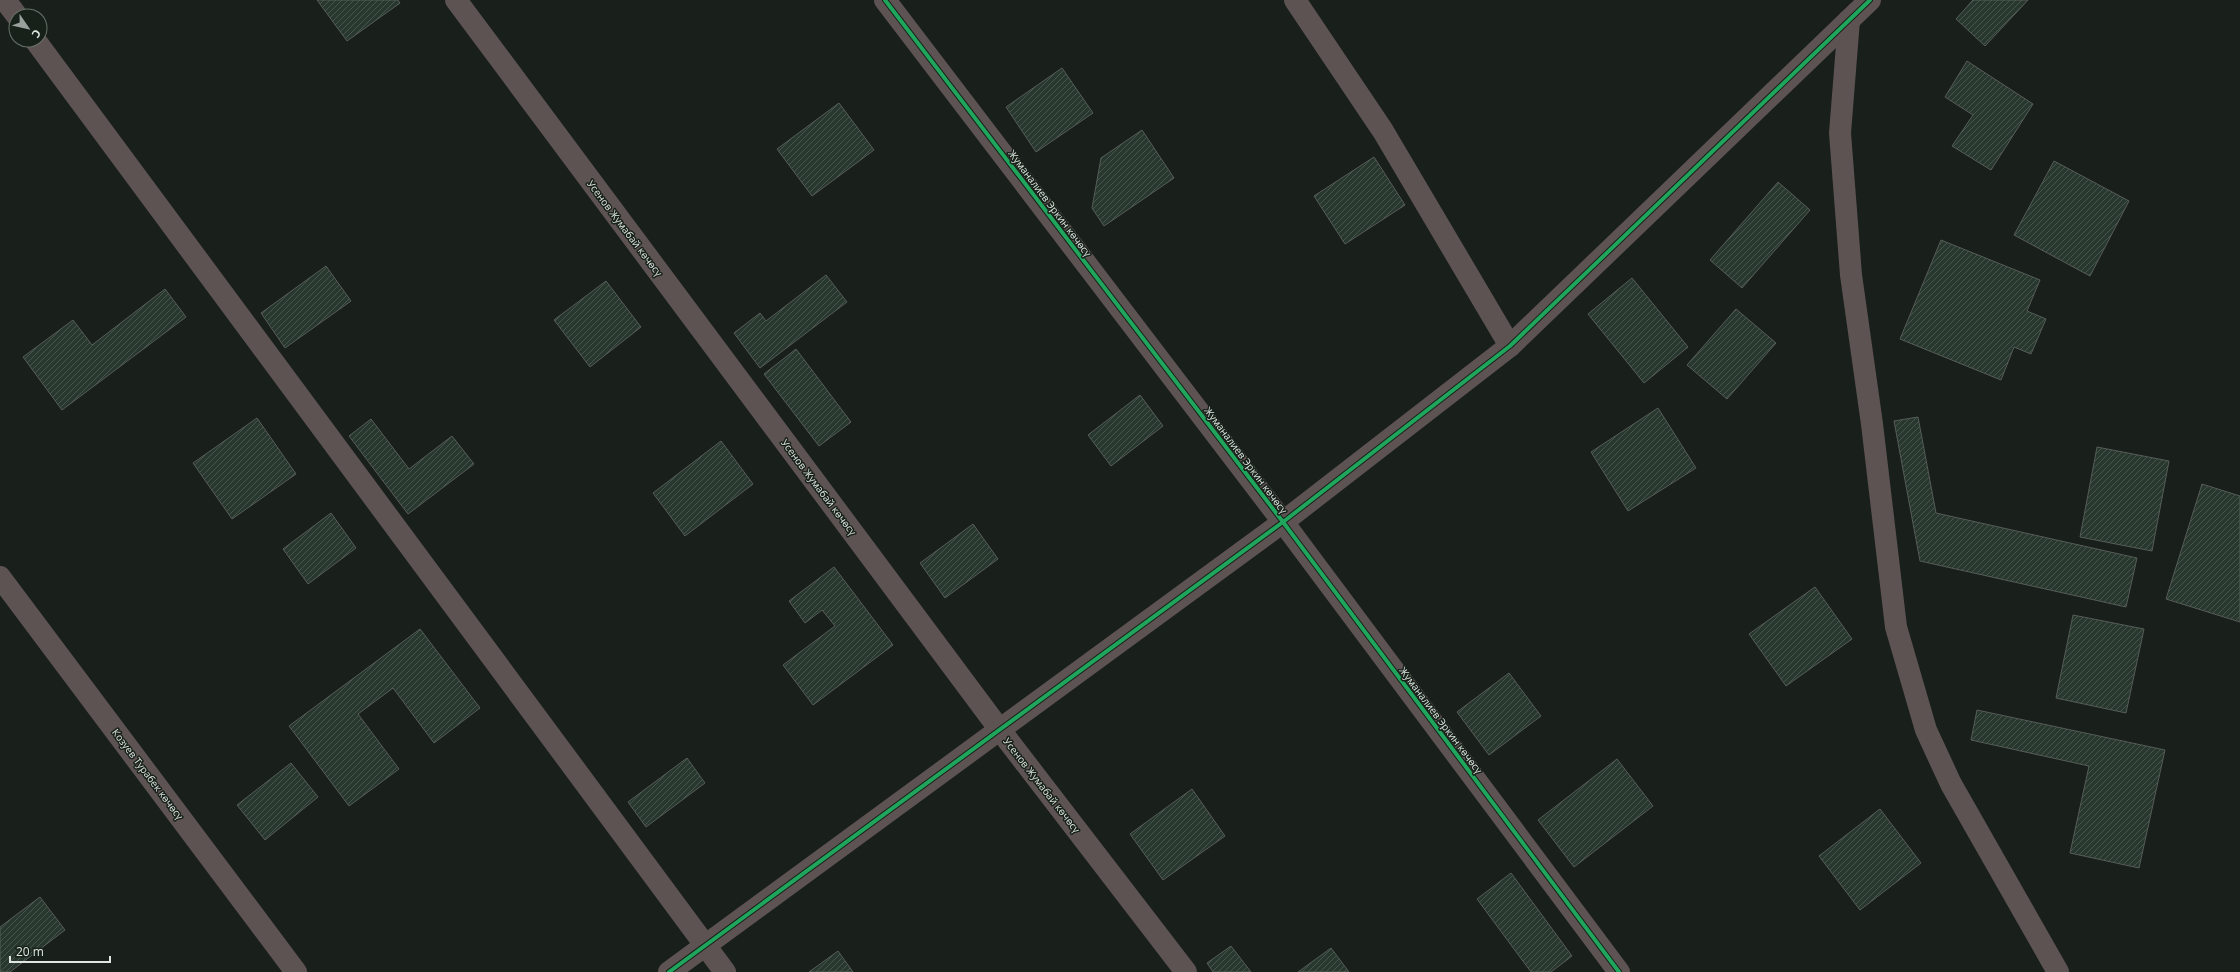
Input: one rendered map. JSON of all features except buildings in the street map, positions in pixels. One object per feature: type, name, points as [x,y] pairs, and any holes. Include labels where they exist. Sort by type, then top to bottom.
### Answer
[{"type":"street","name":"Усенов Жумабай көчөсү","points":[[456,0],[1000,730],[1186,972]]},
{"type":"street","name":"Жуманалиев Эркин көчөсү","points":[[885,0],[1283,522],[1619,972]]},
{"type":"street","points":[[1295,0],[1383,131],[1510,346]]},
{"type":"street","points":[[670,972],[1283,522],[1510,346],[1870,0]]},
{"type":"street","points":[[1849,20],[1840,133],[1851,275],[1872,424],[1896,627],[1926,730],[1951,784],[2058,972]]},
{"type":"street","points":[[41,48],[725,972]]},
{"type":"street","name":"Козуев Турабек көчөсү","points":[[0,577],[296,972]]},
{"type":"cycle path","points":[[885,0],[1283,522],[1619,972]]},
{"type":"cycle path","points":[[669,972],[1283,522],[1510,346],[1870,0]]}]
